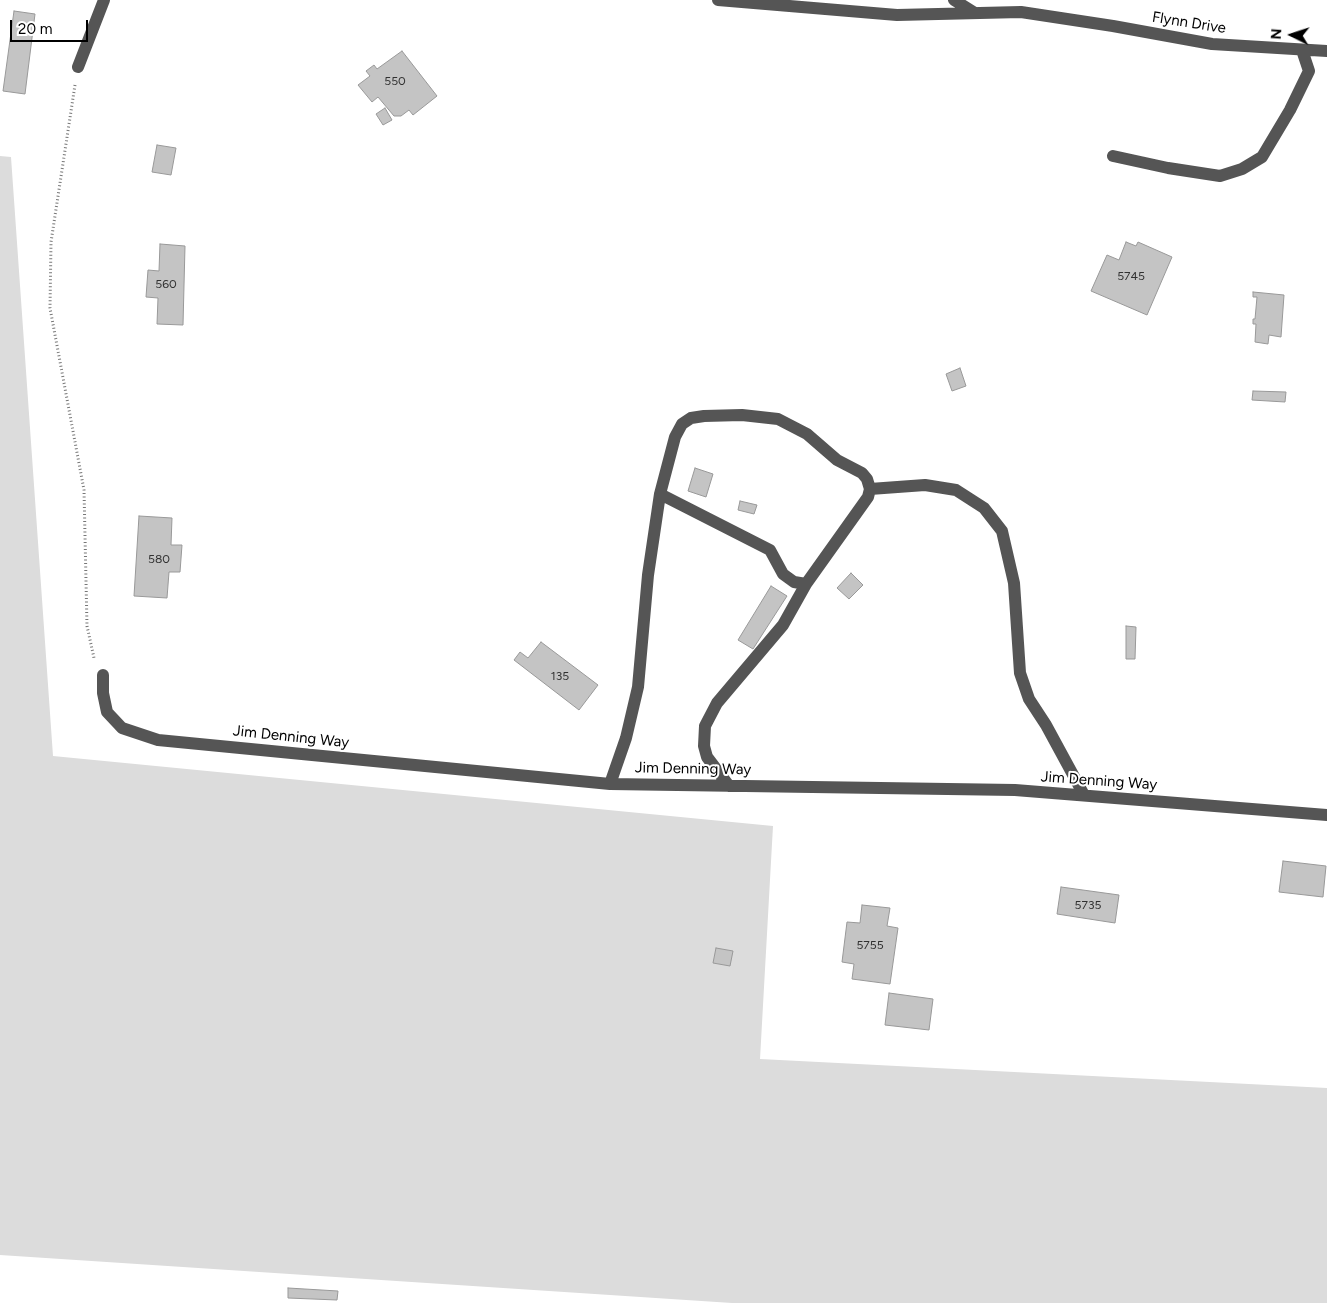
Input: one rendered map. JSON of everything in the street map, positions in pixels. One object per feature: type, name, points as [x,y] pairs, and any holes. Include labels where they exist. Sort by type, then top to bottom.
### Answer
[{"type":"street","points":[[78,67],[104,0]]},
{"type":"street","name":"Flynn Drive","points":[[718,0],[896,15],[1021,12],[1212,44],[1327,51]]},
{"type":"street","points":[[954,0],[975,13]]},
{"type":"street","points":[[1114,156],[1168,168],[1220,176],[1242,169],[1262,157],[1290,110],[1309,71],[1302,50]]},
{"type":"street","points":[[610,784],[626,738],[638,687],[646,594],[660,494],[676,437],[682,424],[691,418],[742,415],[778,419],[807,434],[837,460],[862,473],[867,479],[870,489],[868,497],[806,584],[783,625],[717,703],[705,726],[704,746],[707,756],[729,786]]},
{"type":"street","points":[[870,489],[925,485],[956,490],[984,508],[1002,531],[1014,583],[1020,673],[1029,699],[1046,725],[1084,795]]},
{"type":"street","points":[[660,494],[770,550],[783,574],[794,582],[806,584]]},
{"type":"street","name":"Jim Denning Way","points":[[103,675],[103,693],[108,712],[122,728],[158,740],[610,784],[1015,790],[1327,815]]},
{"type":"path","points":[[78,67],[68,118],[51,242],[50,308],[84,490],[87,626],[92,653],[103,675]]},
{"type":"shaded area","points":[[0,156],[11,157],[53,756],[773,826],[760,1059],[1327,1088],[1327,1303],[732,1303],[0,1255]]},
{"type":"building","points":[[14,11],[35,14],[25,94],[3,91]]},
{"type":"building","points":[[402,51],[437,96],[413,115],[409,110],[401,116],[394,116],[378,97],[372,102],[358,85],[370,76],[366,71],[374,65],[377,69]]},
{"type":"building","points":[[385,108],[392,120],[383,125],[376,114]]},
{"type":"building","points":[[157,145],[176,148],[171,175],[152,172]]},
{"type":"building","points":[[1126,242],[1136,246],[1138,242],[1172,257],[1147,315],[1091,291],[1107,255],[1119,260]]},
{"type":"building","points":[[160,244],[185,246],[183,325],[157,324],[158,298],[146,297],[148,270],[159,271]]},
{"type":"building","points":[[1253,292],[1284,295],[1281,337],[1269,335],[1268,344],[1255,342],[1256,324],[1253,324],[1253,319],[1255,319],[1257,297],[1253,297]]},
{"type":"building","points":[[960,368],[966,386],[952,391],[946,374]]},
{"type":"building","points":[[1253,391],[1286,392],[1285,402],[1252,400]]},
{"type":"building","points":[[695,468],[713,474],[706,497],[688,491]]},
{"type":"building","points":[[740,501],[757,505],[754,514],[738,510]]},
{"type":"building","points":[[139,516],[172,518],[171,545],[182,545],[180,572],[169,572],[167,598],[134,596]]},
{"type":"building","points":[[851,573],[863,585],[849,599],[837,588]]},
{"type":"building","points":[[771,586],[787,596],[753,649],[738,640]]},
{"type":"building","points":[[1126,626],[1136,627],[1135,659],[1126,659]]},
{"type":"building","points":[[541,642],[598,685],[579,710],[514,660],[520,652],[528,658]]},
{"type":"building","points":[[1283,861],[1326,866],[1323,897],[1279,892]]},
{"type":"building","points":[[1061,887],[1119,895],[1115,923],[1057,914]]},
{"type":"building","points":[[862,905],[890,908],[887,926],[898,928],[890,984],[852,979],[854,964],[842,962],[847,922],[860,923]]},
{"type":"building","points":[[716,948],[733,951],[730,966],[713,963]]},
{"type":"building","points":[[889,993],[933,999],[929,1030],[885,1025]]},
{"type":"building","points":[[288,1288],[338,1291],[337,1300],[288,1298]]}]
